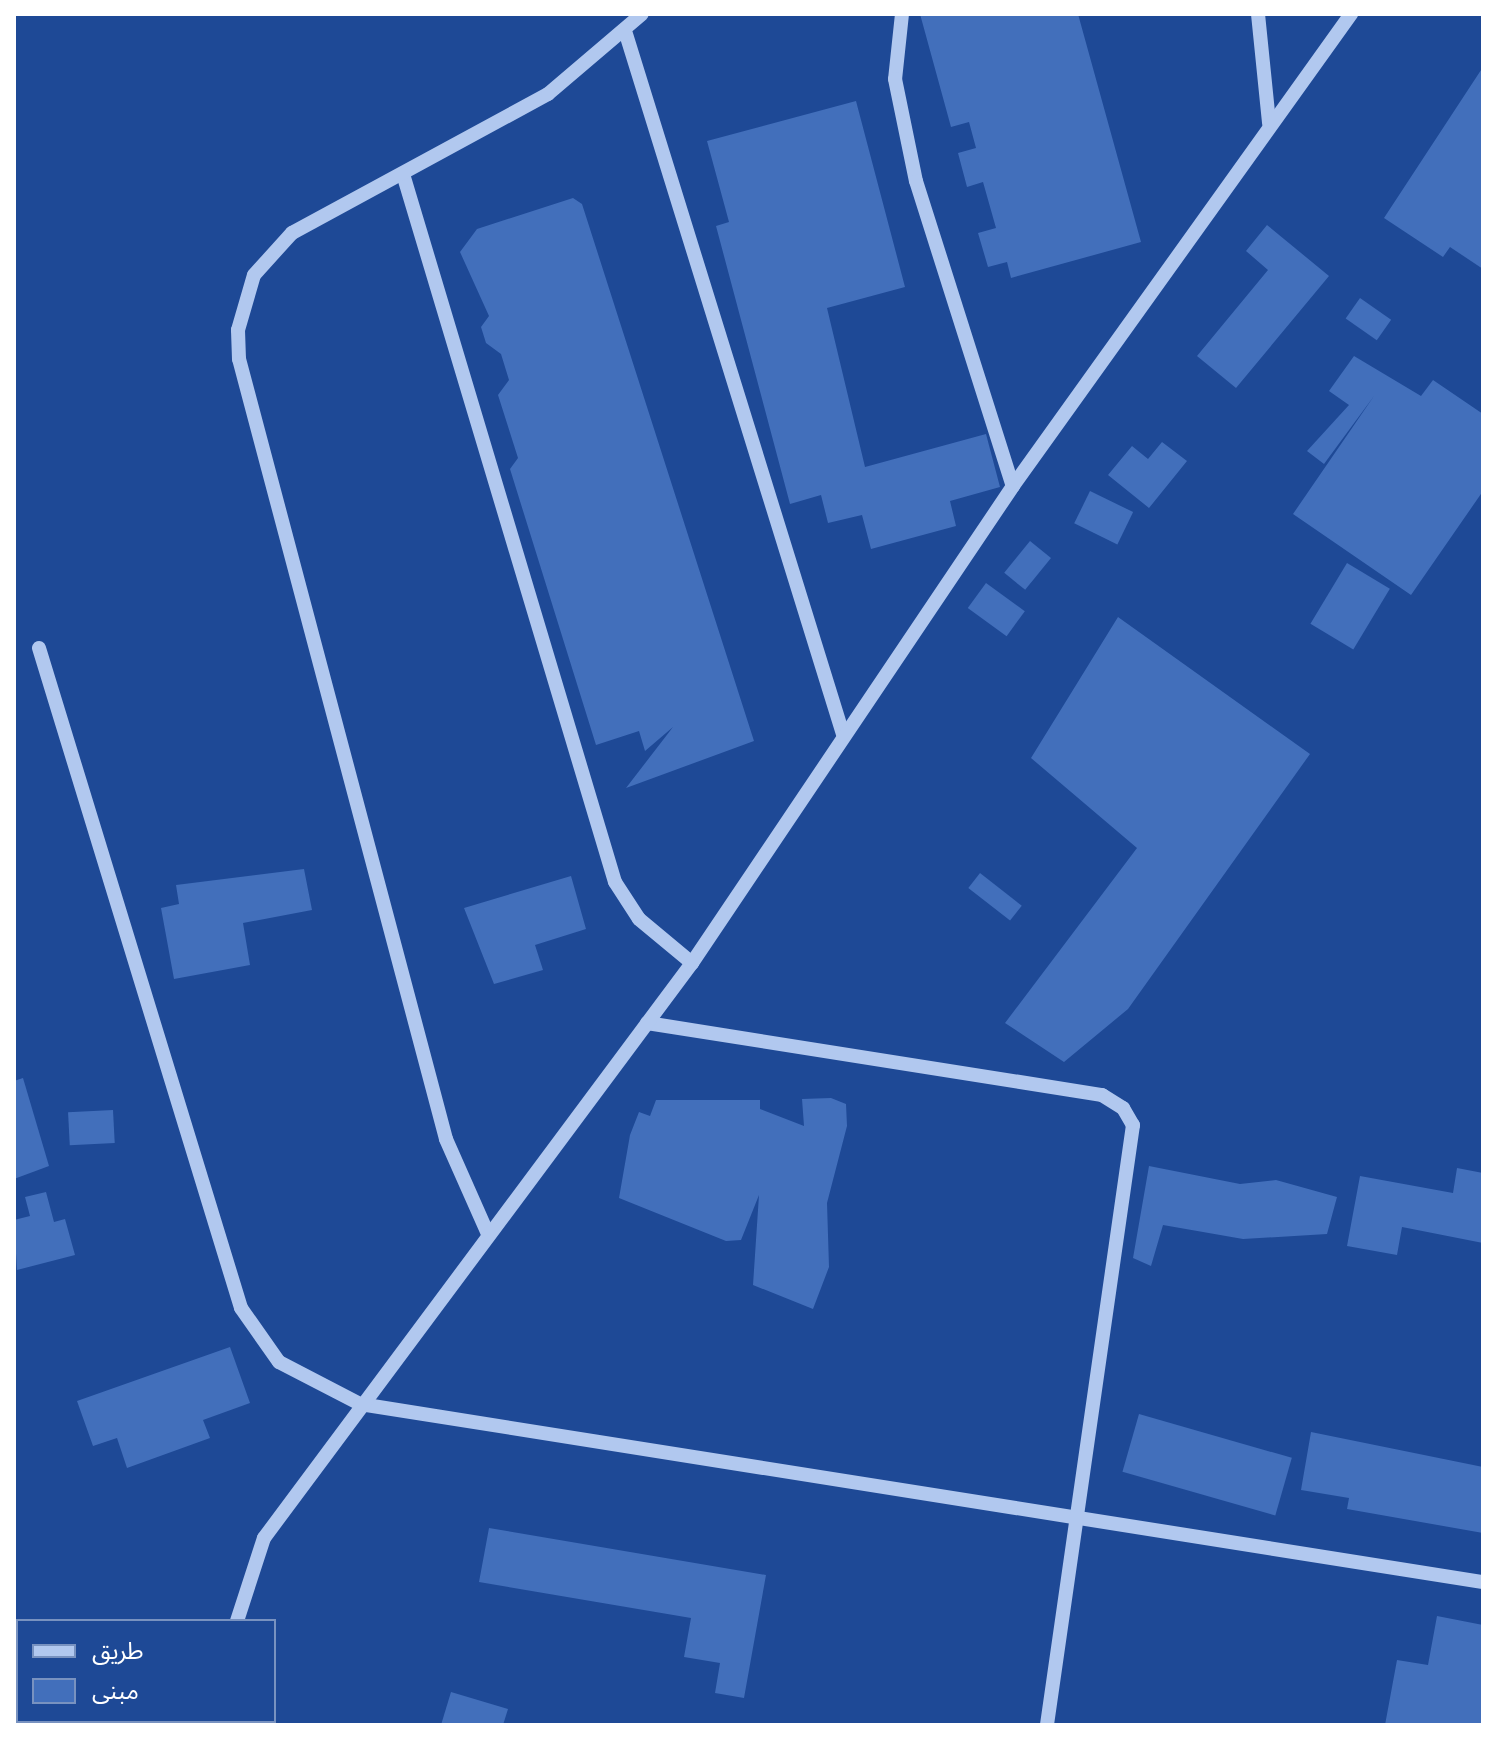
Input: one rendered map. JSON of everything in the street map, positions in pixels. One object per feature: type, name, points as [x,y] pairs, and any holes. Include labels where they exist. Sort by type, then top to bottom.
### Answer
[{"type":"street","points":[[488,1234],[446,1139],[239,359],[242,302],[271,252],[292,233],[548,94],[626,34],[642,14]]},
{"type":"street","points":[[902,14],[895,79],[916,181],[1013,486]]},
{"type":"street","points":[[1258,14],[1269,123]]},
{"type":"street","points":[[238,1619],[264,1538],[360,1404],[692,963],[843,734],[1013,486],[1269,123],[1351,14]]},
{"type":"street","points":[[626,34],[843,734]]},
{"type":"street","points":[[403,174],[615,882],[639,919],[692,963]]},
{"type":"street","points":[[39,648],[241,1308],[279,1362],[360,1404],[1483,1582]]},
{"type":"street","points":[[647,1023],[1102,1095],[1123,1108],[1133,1125],[1080,1516],[1047,1725]]},
{"type":"building","points":[[920,14],[1078,14],[1141,242],[1011,278],[1007,262],[988,267],[978,233],[996,228],[983,182],[967,187],[958,153],[976,148],[969,122],[951,127]]},
{"type":"building","points":[[1483,67],[1483,269],[1450,247],[1443,257],[1384,218]]},
{"type":"building","points":[[856,101],[905,287],[827,308],[865,467],[986,434],[1000,487],[950,501],[956,526],[871,549],[862,515],[828,523],[821,495],[790,504],[716,226],[729,222],[707,141]]},
{"type":"building","points":[[573,198],[582,204],[754,741],[626,788],[673,727],[645,751],[639,731],[596,745],[510,469],[518,458],[498,395],[509,380],[501,354],[486,343],[481,327],[489,316],[460,252],[477,229]]},
{"type":"building","points":[[1267,225],[1329,276],[1236,388],[1197,356],[1268,270],[1246,251]]},
{"type":"building","points":[[1360,298],[1391,320],[1377,340],[1346,318]]},
{"type":"building","points":[[1354,356],[1421,396],[1433,380],[1483,414],[1483,491],[1411,595],[1293,514],[1374,396],[1324,464],[1307,451],[1349,405],[1329,391]]},
{"type":"building","points":[[1162,442],[1187,461],[1149,508],[1108,475],[1132,446],[1148,459]]},
{"type":"building","points":[[1090,491],[1133,512],[1117,544],[1074,523]]},
{"type":"building","points":[[1030,541],[1051,558],[1025,590],[1004,573]]},
{"type":"building","points":[[1347,563],[1390,589],[1353,650],[1310,624]]},
{"type":"building","points":[[986,583],[1025,611],[1007,636],[968,608]]},
{"type":"building","points":[[1118,617],[1310,754],[1128,1009],[1064,1062],[1005,1023],[1137,848],[1031,758]]},
{"type":"building","points":[[304,869],[312,910],[243,923],[250,965],[174,979],[161,908],[179,904],[176,885]]},
{"type":"building","points":[[980,873],[1022,906],[1010,921],[968,888]]},
{"type":"building","points":[[571,876],[586,929],[535,945],[543,970],[494,984],[464,908]]},
{"type":"building","points":[[23,1078],[49,1166],[14,1179],[14,1081]]},
{"type":"building","points":[[831,1098],[846,1104],[847,1126],[827,1203],[829,1267],[813,1309],[753,1285],[759,1195],[741,1240],[726,1241],[619,1198],[630,1135],[639,1112],[650,1116],[656,1100],[760,1100],[760,1109],[804,1126],[802,1099]]},
{"type":"building","points":[[113,1110],[115,1143],[70,1145],[68,1112]]},
{"type":"building","points":[[1149,1166],[1240,1184],[1276,1180],[1337,1197],[1327,1234],[1243,1239],[1163,1225],[1151,1266],[1133,1258]]},
{"type":"building","points":[[1457,1168],[1483,1173],[1483,1243],[1402,1227],[1397,1255],[1347,1246],[1360,1176],[1453,1193]]},
{"type":"building","points":[[46,1192],[54,1222],[65,1219],[75,1255],[17,1270],[14,1220],[30,1216],[25,1197]]},
{"type":"building","points":[[230,1347],[250,1403],[203,1420],[210,1438],[127,1468],[117,1438],[93,1446],[77,1401]]},
{"type":"building","points":[[1139,1414],[1292,1458],[1275,1516],[1122,1472]]},
{"type":"building","points":[[1311,1432],[1483,1467],[1483,1533],[1347,1509],[1349,1498],[1301,1490]]},
{"type":"building","points":[[489,1528],[766,1575],[744,1698],[715,1693],[720,1663],[684,1657],[691,1618],[479,1582]]},
{"type":"building","points":[[1437,1616],[1483,1625],[1483,1725],[1385,1725],[1397,1660],[1428,1665]]},
{"type":"building","points":[[451,1692],[508,1709],[503,1725],[441,1725]]}]
